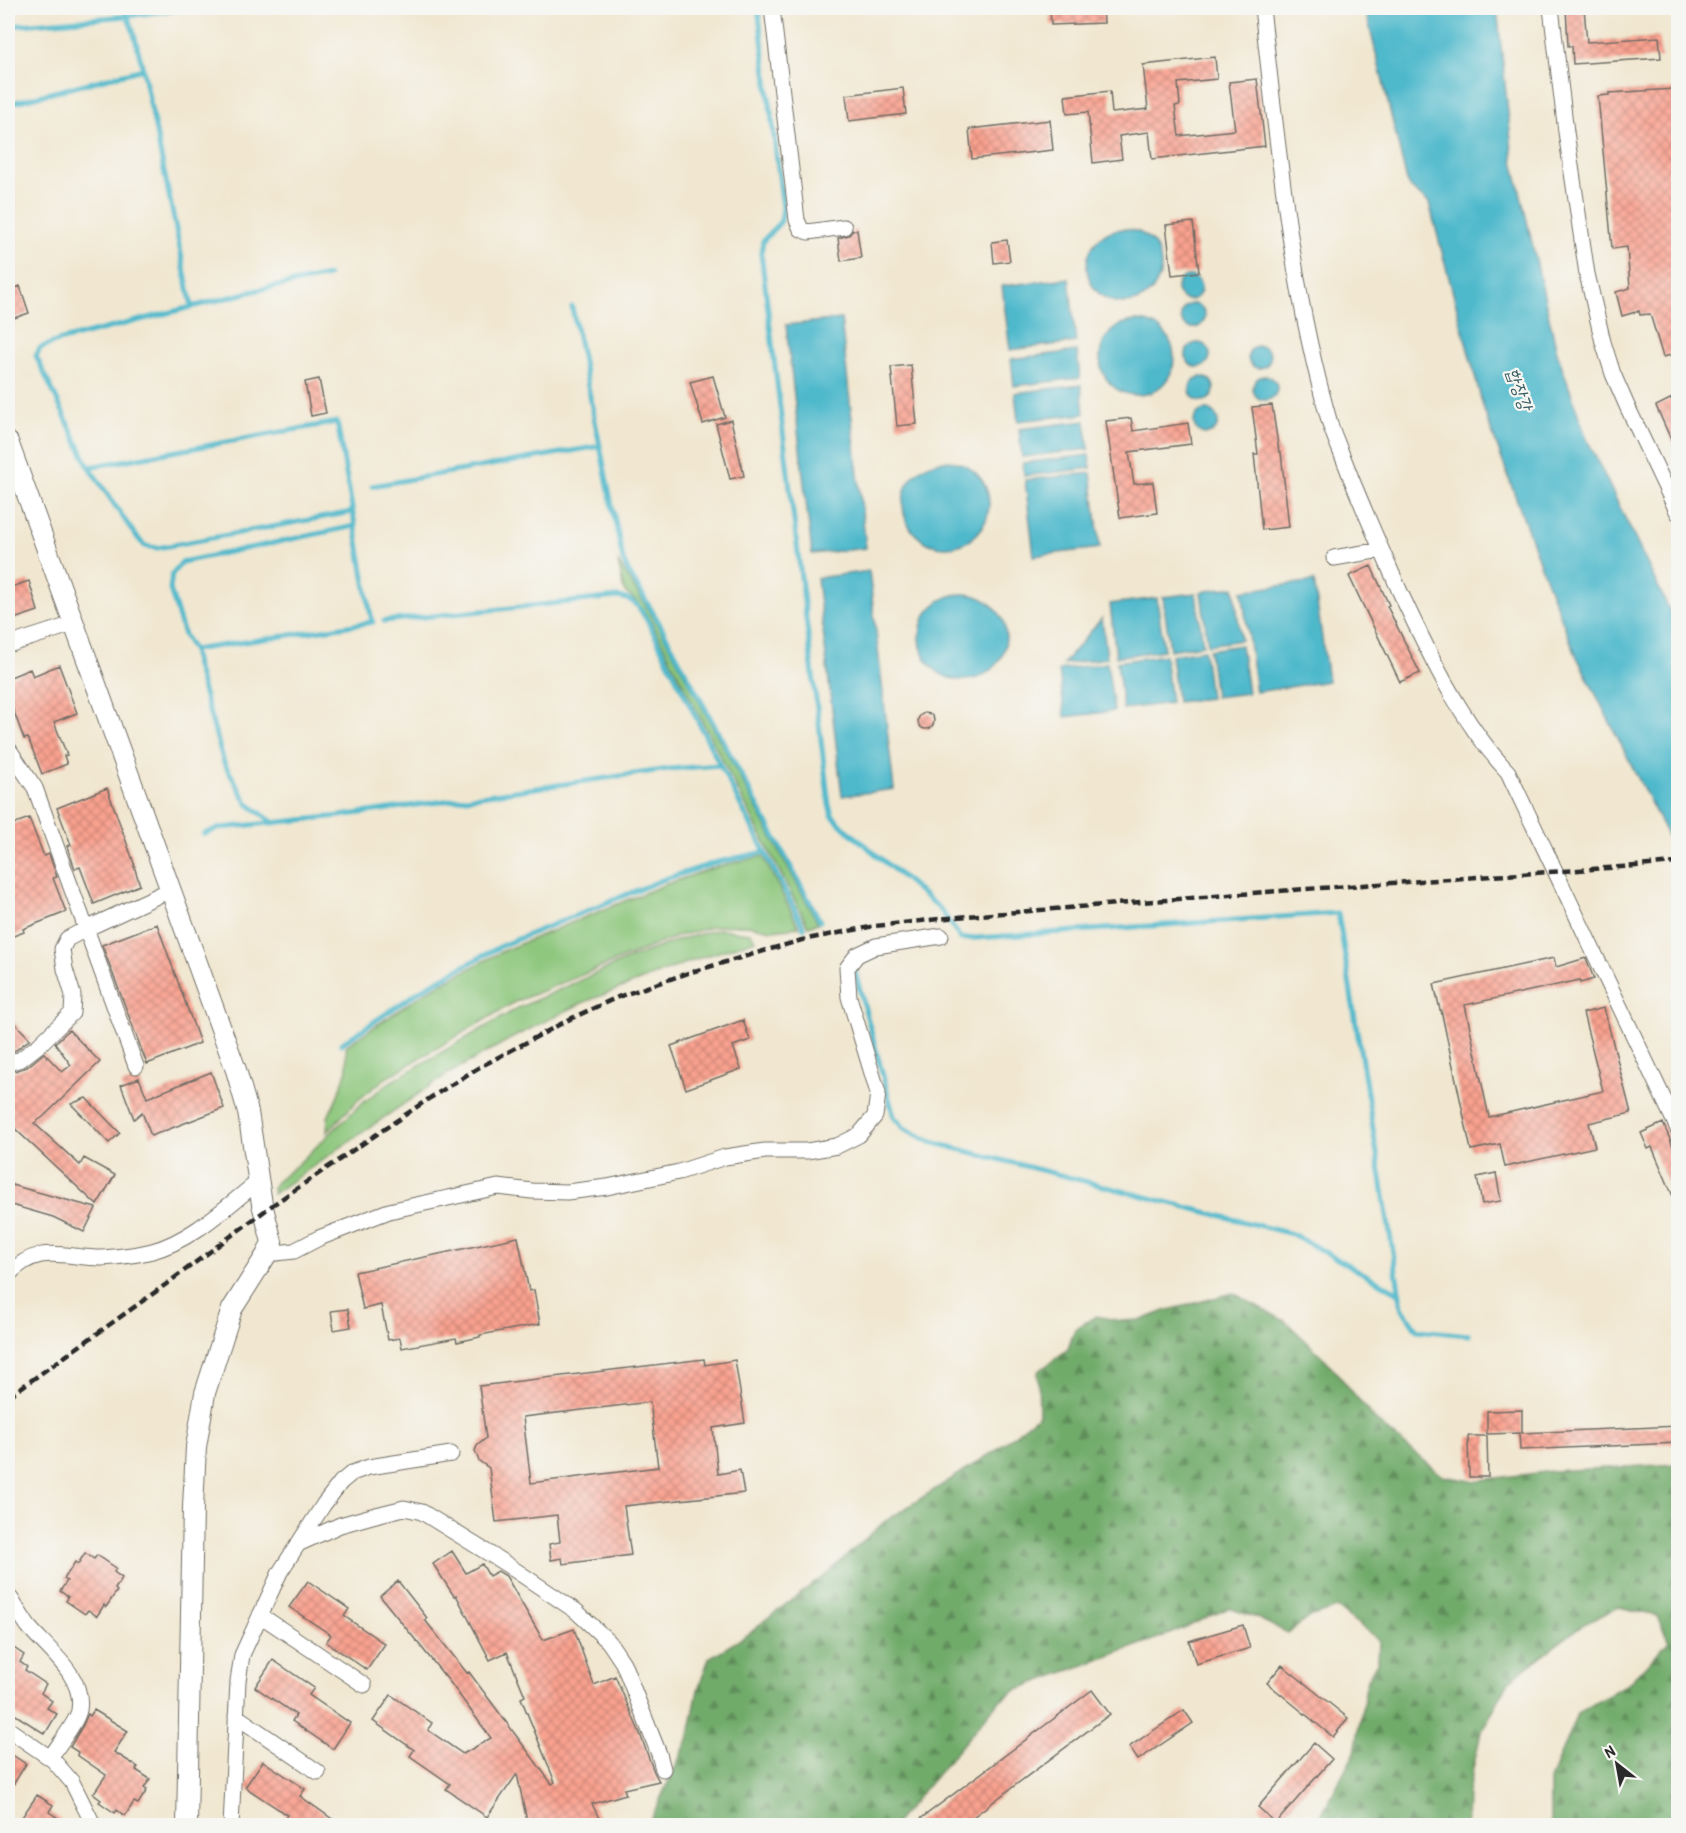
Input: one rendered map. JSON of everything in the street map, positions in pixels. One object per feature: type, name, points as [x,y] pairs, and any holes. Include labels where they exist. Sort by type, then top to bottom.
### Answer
[{"type":"street","points":[[772,8],[797,220],[801,229],[808,232],[844,227]]},
{"type":"street","points":[[1262,8],[1287,207],[1312,356],[1332,430],[1381,550],[1419,633],[1449,690],[1488,751],[1508,772],[1678,1129]]},
{"type":"street","points":[[1551,8],[1587,274],[1603,342],[1613,374],[1678,513]]},
{"type":"street","points":[[8,442],[239,1081],[248,1112],[262,1204],[272,1242],[267,1254],[232,1309],[205,1393],[196,1447],[187,1826]]},
{"type":"street","points":[[1334,558],[1381,550]]},
{"type":"street","points":[[8,645],[73,624]]},
{"type":"street","points":[[8,748],[35,788],[136,1066]]},
{"type":"street","points":[[8,1063],[21,1059],[30,1052],[72,1013],[73,995],[62,949],[67,939],[170,890]]},
{"type":"street","points":[[267,1254],[294,1251],[319,1238],[389,1211],[498,1187],[567,1192],[607,1187],[679,1172],[724,1157],[765,1151],[807,1151],[837,1146],[859,1135],[875,1116],[878,1093],[849,997],[847,968],[857,955],[876,946],[941,936]]},
{"type":"street","points":[[8,1275],[18,1264],[30,1257],[48,1254],[102,1258],[152,1251],[186,1237],[258,1181]]},
{"type":"street","points":[[231,1826],[238,1681],[242,1655],[280,1572],[330,1497],[341,1482],[352,1473],[369,1467],[451,1454]]},
{"type":"street","points":[[298,1544],[340,1525],[404,1508],[422,1512],[576,1611],[609,1642],[623,1663],[663,1769]]},
{"type":"street","points":[[8,1596],[27,1624],[68,1670],[80,1694],[79,1713],[50,1758]]},
{"type":"street","points":[[260,1615],[364,1685]]},
{"type":"street","points":[[236,1716],[318,1772]]},
{"type":"street","points":[[8,1729],[50,1758],[72,1782],[94,1826]]},
{"type":"green space","points":[[618,562],[655,620],[818,923],[808,926],[651,622],[636,601],[624,591]]},
{"type":"green space","points":[[763,856],[799,927],[772,930],[747,925],[716,926],[678,936],[515,1002],[386,1078],[357,1101],[327,1132],[328,1117],[347,1069],[346,1046],[429,990],[505,950],[664,885],[719,866]]},
{"type":"green space","points":[[718,929],[750,933],[756,940],[694,960],[582,1003],[514,1037],[446,1075],[273,1194],[272,1188],[276,1182],[360,1105],[390,1082],[518,1008],[628,959],[678,940]]},
{"type":"green space","points":[[1233,1293],[1285,1321],[1327,1361],[1377,1422],[1443,1476],[1472,1481],[1553,1471],[1678,1464],[1678,1825],[1550,1825],[1550,1780],[1577,1714],[1631,1681],[1669,1641],[1657,1616],[1619,1607],[1584,1624],[1510,1680],[1481,1732],[1468,1791],[1467,1825],[1316,1825],[1355,1752],[1367,1680],[1378,1661],[1379,1640],[1337,1608],[1312,1616],[1288,1633],[1229,1608],[1172,1633],[1018,1689],[1000,1700],[894,1825],[648,1825],[688,1740],[698,1690],[709,1658],[749,1634],[824,1576],[884,1522],[995,1451],[1039,1415],[1038,1372],[1068,1349],[1075,1329],[1096,1316],[1121,1321],[1142,1320],[1165,1311]]},
{"type":"water","name":"합장강","points":[[1365,8],[1497,8],[1513,160],[1557,352],[1586,437],[1678,628],[1678,857],[1576,655],[1543,572],[1484,410],[1429,203],[1408,185]]},
{"type":"water","points":[[1124,229],[1145,235],[1155,245],[1161,266],[1155,287],[1145,297],[1124,303],[1103,297],[1093,287],[1087,266],[1093,245],[1103,235]]},
{"type":"water","points":[[1189,276],[1198,279],[1201,288],[1198,297],[1189,300],[1180,297],[1177,288],[1180,279]]},
{"type":"water","points":[[1069,278],[1076,342],[1010,350],[1002,286]]},
{"type":"water","points":[[1193,304],[1202,307],[1205,316],[1202,325],[1193,328],[1184,325],[1181,316],[1184,307]]},
{"type":"water","points":[[841,319],[866,548],[812,554],[786,325]]},
{"type":"water","points":[[1137,321],[1158,327],[1168,337],[1174,358],[1168,379],[1158,389],[1137,395],[1116,389],[1106,379],[1100,358],[1106,337],[1116,327]]},
{"type":"water","points":[[1198,343],[1207,346],[1210,355],[1207,364],[1198,367],[1189,364],[1186,355],[1189,346]]},
{"type":"water","points":[[1259,346],[1267,349],[1270,357],[1267,365],[1259,368],[1251,365],[1248,357],[1251,349]]},
{"type":"water","points":[[1077,351],[1080,378],[1014,386],[1011,359]]},
{"type":"water","points":[[1265,376],[1274,379],[1277,388],[1274,397],[1265,400],[1256,397],[1253,388],[1256,379]]},
{"type":"water","points":[[1202,377],[1211,380],[1214,389],[1211,398],[1202,401],[1193,398],[1190,389],[1193,380]]},
{"type":"water","points":[[1081,385],[1084,414],[1018,421],[1015,393]]},
{"type":"water","points":[[1206,410],[1215,413],[1218,422],[1215,431],[1206,434],[1197,431],[1194,422],[1197,413]]},
{"type":"water","points":[[1085,421],[1089,449],[1022,457],[1019,429]]},
{"type":"water","points":[[1089,455],[1091,468],[1024,476],[1023,463]]},
{"type":"water","points":[[946,461],[970,468],[982,480],[989,504],[982,528],[970,540],[946,547],[922,540],[910,528],[903,504],[910,480],[922,468]]},
{"type":"water","points":[[1091,473],[1100,548],[1034,556],[1025,480]]},
{"type":"water","points":[[869,571],[894,789],[842,796],[817,578]]},
{"type":"water","points":[[1314,581],[1328,681],[1256,692],[1242,591]]},
{"type":"water","points":[[1234,587],[1241,640],[1208,645],[1201,592]]},
{"type":"water","points":[[1196,593],[1203,645],[1170,650],[1163,597]]},
{"type":"water","points":[[963,594],[987,601],[999,613],[1006,637],[999,661],[987,673],[963,680],[939,673],[927,661],[920,637],[927,613],[939,601]]},
{"type":"water","points":[[1157,598],[1164,650],[1116,657],[1110,604]]},
{"type":"water","points":[[1102,618],[1107,658],[1063,664]]},
{"type":"water","points":[[1241,645],[1248,693],[1215,697],[1209,650]]},
{"type":"water","points":[[1204,650],[1210,698],[1177,702],[1171,655]]},
{"type":"water","points":[[1165,655],[1171,703],[1123,709],[1117,662]]},
{"type":"water","points":[[1107,663],[1114,711],[1065,717],[1059,670]]},
{"type":"building","points":[[1050,8],[1103,8],[1104,23],[1051,25]]},
{"type":"building","points":[[1566,8],[1584,8],[1587,42],[1659,37],[1661,58],[1573,64],[1572,46],[1568,46]]},
{"type":"building","points":[[1215,57],[1217,79],[1178,83],[1180,105],[1175,106],[1179,136],[1235,130],[1229,82],[1257,79],[1265,146],[1152,159],[1149,132],[1119,136],[1122,159],[1093,163],[1088,112],[1067,114],[1065,96],[1110,91],[1112,113],[1148,109],[1143,65]]},
{"type":"building","points":[[903,88],[906,114],[849,121],[846,95]]},
{"type":"building","points":[[1674,89],[1678,91],[1678,114],[1675,114],[1678,353],[1663,357],[1650,314],[1640,315],[1639,311],[1622,316],[1616,292],[1630,288],[1627,247],[1612,249],[1598,96],[1609,95],[1609,93]]},
{"type":"building","points":[[1050,120],[1053,150],[972,159],[969,129]]},
{"type":"building","points":[[1193,222],[1199,272],[1172,275],[1166,225]]},
{"type":"building","points":[[853,230],[857,230],[861,258],[841,261],[838,238],[849,235]]},
{"type":"building","points":[[1007,240],[1010,261],[994,263],[992,242]]},
{"type":"building","points":[[20,286],[29,313],[11,319],[8,308],[8,291]]},
{"type":"building","points":[[911,365],[917,424],[897,426],[891,367]]},
{"type":"building","points":[[713,376],[725,417],[703,424],[690,382]]},
{"type":"building","points":[[319,379],[326,413],[311,416],[305,382]]},
{"type":"building","points":[[1678,395],[1678,455],[1656,406]]},
{"type":"building","points":[[1272,405],[1279,452],[1281,452],[1289,527],[1262,530],[1254,454],[1258,454],[1252,407]]},
{"type":"building","points":[[1131,418],[1133,431],[1188,423],[1191,444],[1129,452],[1134,484],[1153,482],[1157,513],[1120,518],[1106,421]]},
{"type":"building","points":[[731,420],[744,476],[730,479],[716,424]]},
{"type":"building","points":[[1371,566],[1389,605],[1387,606],[1420,673],[1400,682],[1349,576]]},
{"type":"building","points":[[29,581],[38,611],[8,621],[8,588]]},
{"type":"building","points":[[59,665],[77,713],[54,722],[67,755],[64,756],[67,764],[42,774],[28,738],[24,739],[11,704],[8,705],[8,678],[30,669],[33,676]]},
{"type":"building","points":[[926,713],[932,715],[934,721],[932,727],[926,729],[920,727],[918,721],[920,715]]},
{"type":"building","points":[[107,788],[140,885],[94,904],[80,867],[75,869],[67,846],[71,845],[57,808]]},
{"type":"building","points":[[29,818],[44,856],[49,854],[57,877],[53,878],[66,912],[23,929],[24,932],[8,938],[8,826]]},
{"type":"building","points":[[157,924],[200,1043],[147,1064],[102,945]]},
{"type":"building","points":[[1554,958],[1556,967],[1586,958],[1594,979],[1465,1005],[1489,1117],[1603,1091],[1583,1013],[1604,1008],[1631,1113],[1589,1123],[1595,1147],[1505,1167],[1500,1144],[1471,1150],[1434,984]]},
{"type":"building","points":[[8,1016],[30,1039],[8,1053]]},
{"type":"building","points":[[743,1020],[750,1040],[733,1046],[741,1069],[686,1089],[671,1046]]},
{"type":"building","points":[[69,1030],[100,1062],[34,1123],[80,1165],[84,1158],[115,1175],[97,1205],[14,1128],[8,1131],[8,1073],[27,1067],[44,1053],[62,1072],[71,1065],[55,1043]]},
{"type":"building","points":[[211,1072],[224,1108],[151,1136],[142,1112],[134,1119],[121,1085],[139,1078],[147,1098]]},
{"type":"building","points":[[86,1098],[120,1133],[109,1143],[71,1104]]},
{"type":"building","points":[[1663,1123],[1678,1158],[1678,1208],[1652,1147],[1648,1149],[1641,1133]]},
{"type":"building","points":[[1496,1173],[1501,1201],[1482,1204],[1477,1177]]},
{"type":"building","points":[[8,1184],[96,1208],[84,1232],[53,1217],[8,1204]]},
{"type":"building","points":[[518,1237],[529,1291],[534,1290],[540,1324],[480,1335],[480,1337],[457,1342],[456,1338],[402,1348],[400,1338],[388,1340],[381,1305],[363,1309],[355,1272]]},
{"type":"building","points":[[348,1309],[351,1327],[334,1330],[331,1311]]},
{"type":"building","points":[[704,1359],[705,1365],[735,1360],[745,1423],[713,1428],[718,1474],[740,1470],[744,1493],[624,1506],[631,1555],[563,1564],[562,1558],[551,1560],[549,1544],[560,1542],[557,1515],[496,1522],[489,1468],[479,1461],[475,1451],[486,1438],[479,1386]],"holes":[[[650,1402],[658,1467],[531,1483],[523,1417]]]},
{"type":"building","points":[[1522,1410],[1522,1433],[1678,1426],[1678,1443],[1520,1450],[1519,1433],[1487,1434],[1487,1411]]},
{"type":"building","points":[[1468,1436],[1487,1436],[1488,1477],[1469,1477]]},
{"type":"building","points":[[452,1551],[466,1573],[482,1564],[489,1576],[498,1571],[506,1576],[543,1640],[574,1629],[594,1685],[615,1676],[659,1781],[624,1789],[626,1794],[592,1804],[603,1826],[528,1826],[517,1774],[487,1817],[446,1789],[450,1784],[410,1756],[414,1750],[373,1721],[391,1695],[432,1723],[428,1730],[463,1754],[491,1738],[452,1685],[380,1596],[398,1581],[427,1618],[425,1620],[467,1673],[469,1672],[552,1784],[555,1782],[521,1698],[525,1696],[507,1652],[490,1660],[456,1595],[454,1596],[433,1564]]},
{"type":"building","points":[[85,1553],[94,1559],[97,1555],[116,1568],[114,1572],[122,1578],[115,1589],[117,1591],[97,1616],[88,1610],[85,1614],[66,1601],[68,1597],[60,1591],[67,1581],[64,1579],[75,1562],[78,1564]]},
{"type":"building","points":[[308,1581],[349,1609],[344,1616],[385,1644],[367,1670],[326,1642],[331,1635],[289,1607]]},
{"type":"building","points":[[1243,1625],[1250,1648],[1196,1664],[1189,1641]]},
{"type":"building","points":[[8,1644],[24,1655],[20,1662],[27,1667],[25,1670],[46,1684],[41,1693],[52,1701],[47,1708],[57,1714],[45,1734],[8,1710]]},
{"type":"building","points":[[273,1660],[314,1688],[309,1695],[350,1723],[333,1749],[292,1721],[296,1715],[255,1687]]},
{"type":"building","points":[[1282,1665],[1348,1718],[1333,1737],[1267,1683]]},
{"type":"building","points":[[1092,1690],[1110,1714],[961,1826],[911,1826]]},
{"type":"building","points":[[94,1710],[128,1731],[114,1752],[138,1767],[136,1770],[150,1779],[144,1788],[147,1790],[138,1804],[134,1802],[125,1816],[117,1810],[115,1813],[99,1802],[101,1800],[93,1794],[106,1775],[77,1755],[78,1752],[70,1747],[88,1714],[90,1716]]},
{"type":"building","points":[[1184,1710],[1193,1723],[1138,1760],[1129,1747]]},
{"type":"building","points":[[1314,1743],[1332,1759],[1276,1823],[1258,1807]]},
{"type":"building","points":[[8,1752],[26,1764],[8,1793]]},
{"type":"building","points":[[263,1761],[305,1789],[300,1796],[342,1826],[280,1826],[287,1815],[245,1787]]},
{"type":"building","points":[[37,1795],[53,1805],[49,1812],[70,1826],[16,1826]]},
{"type":"waterway","points":[[124,8],[133,30],[143,69],[192,307]]},
{"type":"waterway","points":[[8,26],[127,16],[189,8]]},
{"type":"waterway","points":[[758,8],[783,208],[781,221],[763,241],[761,253],[832,815],[940,909],[961,939],[1338,913],[1402,1308],[1417,1330],[1469,1335]]},
{"type":"waterway","points":[[8,104],[143,69]]},
{"type":"waterway","points":[[328,276],[258,290],[58,341],[40,348],[36,356],[89,467],[145,546],[157,548],[352,512]]},
{"type":"waterway","points":[[572,307],[623,560],[820,921]]},
{"type":"waterway","points":[[89,467],[337,422],[372,622]]},
{"type":"waterway","points":[[372,486],[600,446]]},
{"type":"waterway","points":[[274,823],[248,804],[224,763],[193,650],[184,635],[170,589],[172,574],[182,562],[355,526]]},
{"type":"waterway","points":[[384,621],[617,597],[633,602],[648,622],[804,928]]},
{"type":"waterway","points":[[193,650],[373,622]]},
{"type":"waterway","points":[[204,834],[220,828],[340,816],[669,769],[720,765]]},
{"type":"waterway","points":[[341,1044],[424,988],[503,945],[662,880],[718,862],[765,852]]},
{"type":"waterway","points":[[854,968],[894,1117],[904,1128],[931,1142],[1292,1234],[1399,1293]]},
{"type":"railway","points":[[8,1397],[274,1204],[478,1068],[572,1018],[618,997],[691,972],[802,940],[875,926],[967,916],[1278,891],[1678,863]]}]
